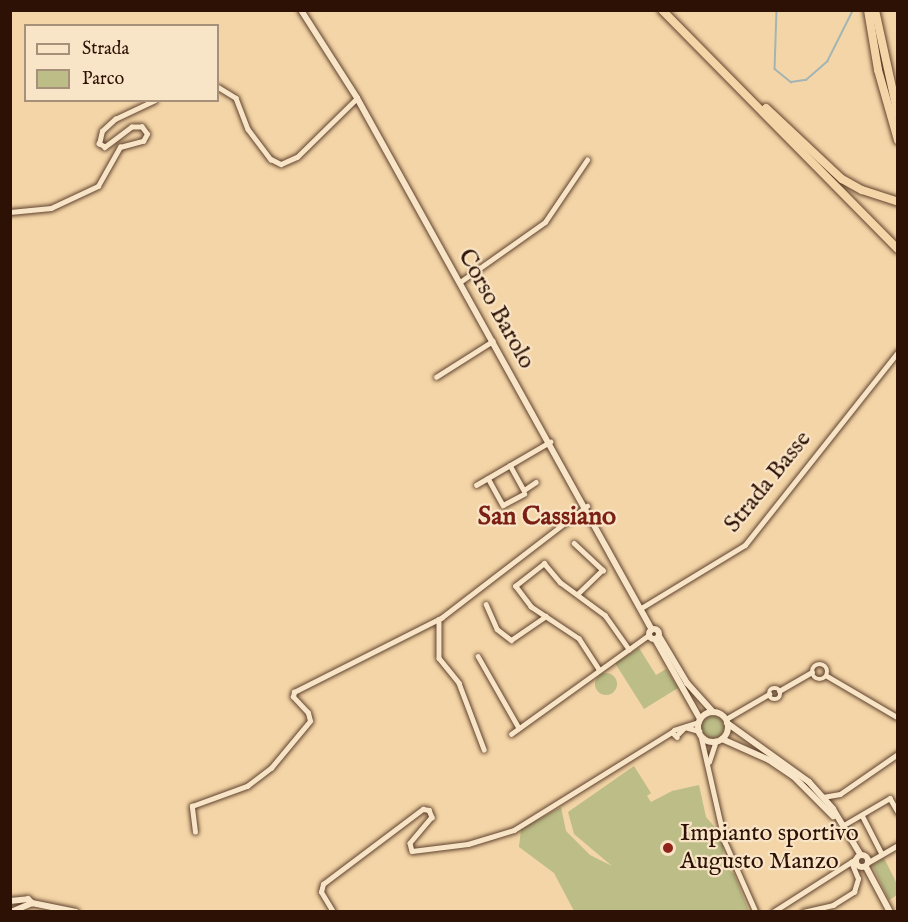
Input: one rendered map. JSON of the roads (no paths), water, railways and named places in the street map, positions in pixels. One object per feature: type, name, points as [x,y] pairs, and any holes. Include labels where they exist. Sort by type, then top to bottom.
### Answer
[{"type":"highway","points":[[662,10],[897,249]]},
{"type":"highway","points":[[670,10],[794,135],[854,186],[897,202]]},
{"type":"highway","points":[[868,10],[894,117]]},
{"type":"highway","points":[[876,10],[897,140]]},
{"type":"main road","name":"Corso Barolo","points":[[301,10],[357,98],[587,506],[643,607],[654,635],[700,721]]},
{"type":"main road","name":"Corso Barolo","points":[[654,635],[687,683],[713,712],[794,769],[823,797],[844,825],[856,858]]},
{"type":"main road","points":[[713,712],[700,721],[700,733],[769,760],[807,787],[834,818],[856,858],[865,866],[888,911]]},
{"type":"main road","points":[[719,740],[727,721]]},
{"type":"main road","points":[[10,901],[30,899],[32,903]]},
{"type":"main road","points":[[11,912],[32,903],[76,912]]},
{"type":"street","points":[[219,88],[234,96],[246,125],[271,159],[281,164],[297,157],[357,98]]},
{"type":"street","points":[[10,212],[51,208],[98,186],[120,147],[143,141],[147,134],[135,126],[114,144],[102,147],[99,141],[102,131],[115,120],[151,102]]},
{"type":"street","points":[[460,282],[545,222],[587,160]]},
{"type":"street","points":[[436,377],[493,341]]},
{"type":"street","name":"Strada Basse","points":[[643,607],[745,545],[897,352]]},
{"type":"street","points":[[476,485],[550,442]]},
{"type":"street","points":[[510,465],[524,490],[536,482]]},
{"type":"street","points":[[488,478],[503,506],[524,494]]},
{"type":"street","points":[[195,832],[192,806],[247,786],[271,768],[310,721],[308,713],[293,697],[294,692],[439,619],[587,506]]},
{"type":"street","points":[[574,543],[603,570],[578,594]]},
{"type":"street","points":[[599,669],[579,639],[523,599],[515,586],[544,563],[605,615],[629,649]]},
{"type":"street","points":[[486,604],[497,629],[511,640],[546,616]]},
{"type":"street","points":[[439,619],[439,658],[459,683],[484,749]]},
{"type":"street","points":[[511,734],[599,669],[654,635]]},
{"type":"street","points":[[478,656],[519,728]]},
{"type":"street","points":[[727,721],[769,694],[773,689],[779,691],[812,672],[816,665],[823,665],[826,675],[897,717]]},
{"type":"street","points":[[812,672],[817,679],[826,675]]},
{"type":"street","points":[[333,912],[321,892],[323,884],[423,809],[429,810],[432,817],[410,843],[412,850],[468,844],[514,830],[661,739],[700,721]]},
{"type":"street","points":[[673,734],[685,728],[700,733],[725,842],[756,912]]},
{"type":"street","points":[[710,770],[709,757],[719,740]]},
{"type":"street","points":[[823,797],[840,794],[897,754]]},
{"type":"street","points":[[833,809],[840,794]]},
{"type":"street","points":[[844,825],[890,798],[897,812]]},
{"type":"street","points":[[862,815],[882,854]]},
{"type":"street","points":[[865,866],[897,845]]},
{"type":"street","points":[[773,912],[856,858],[858,879],[854,892],[833,905],[803,912]]},
{"type":"waterway","points":[[777,10],[775,69],[791,82],[806,80],[827,62],[853,10]]},
{"type":"place","name":"Impianto sportivo Augusto Manzo","points":[[668,848]]},
{"type":"district","name":"San Cassiano","points":[[547,517]]}]
